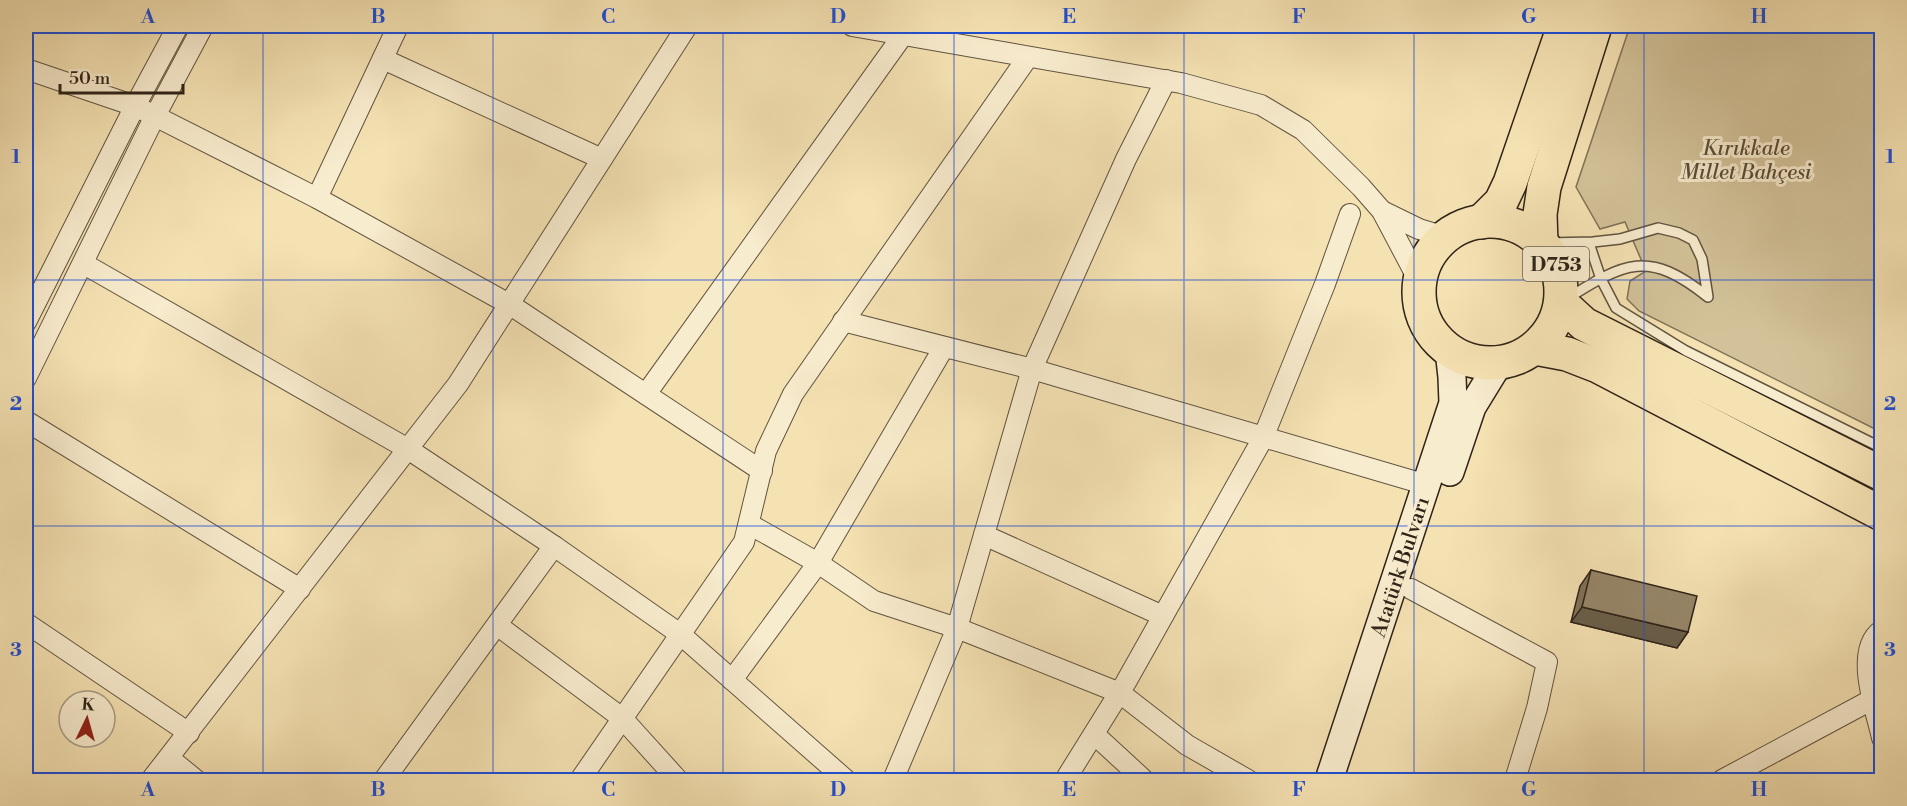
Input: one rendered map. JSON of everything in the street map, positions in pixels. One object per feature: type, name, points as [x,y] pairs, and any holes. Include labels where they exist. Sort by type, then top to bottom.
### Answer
[{"type":"highway","points":[[1481,222],[1501,202],[1584,26]]},
{"type":"highway","points":[[1541,243],[1539,214],[1544,187],[1584,26]]},
{"type":"highway","name":"D753","points":[[1481,222],[1507,223],[1520,227],[1541,243],[1550,253],[1558,271],[1561,290],[1561,303],[1552,328],[1535,348],[1524,355],[1498,363],[1472,361],[1449,350],[1430,332],[1420,307],[1419,281],[1428,256],[1445,237],[1462,227],[1481,222]]},
{"type":"highway","name":"D753","points":[[1561,303],[1584,324],[1881,474]]},
{"type":"highway","points":[[1535,348],[1567,354],[1599,366],[1881,514]]},
{"type":"main road","name":"Atatürk Bulvarı","points":[[1329,780],[1453,403],[1449,350]]},
{"type":"main road","name":"Atatürk Bulvarı","points":[[1347,780],[1472,407],[1498,363]]},
{"type":"street","points":[[26,322],[178,26]]},
{"type":"street","points":[[26,378],[155,116],[203,26]]},
{"type":"street","points":[[317,198],[398,26]]},
{"type":"street","points":[[152,780],[458,384],[687,26]]},
{"type":"street","points":[[852,26],[1166,81],[1261,105],[1303,130],[1361,187],[1382,211],[1419,281]]},
{"type":"street","points":[[645,394],[903,35]]},
{"type":"street","points":[[580,780],[744,542],[766,452],[793,394],[1029,57]]},
{"type":"street","points":[[383,59],[602,159]]},
{"type":"street","points":[[26,69],[135,106],[317,198],[509,304],[762,471]]},
{"type":"street","points":[[893,780],[957,627],[1032,369],[1126,159],[1166,81]]},
{"type":"street","points":[[1382,211],[1419,229],[1445,237]]},
{"type":"street","points":[[1065,780],[1120,693],[1263,438],[1325,284],[1350,214]]},
{"type":"street","points":[[84,264],[408,449],[554,546],[680,634],[846,780]]},
{"type":"street","points":[[843,321],[1032,369],[1427,485]]},
{"type":"street","points":[[732,680],[818,563],[944,347]]},
{"type":"street","points":[[26,421],[300,589]]},
{"type":"street","points":[[749,524],[818,563],[874,601],[957,627],[1120,693],[1187,745],[1248,780]]},
{"type":"street","points":[[984,535],[1163,616]]},
{"type":"street","points":[[384,780],[554,546]]},
{"type":"street","points":[[1411,589],[1547,662],[1538,708],[1515,780]]},
{"type":"street","points":[[26,623],[189,733]]},
{"type":"street","points":[[497,625],[622,718],[678,780]]},
{"type":"street","points":[[1881,630],[1871,643],[1867,672],[1881,738]]},
{"type":"street","points":[[1722,780],[1874,699]]},
{"type":"street","points":[[1094,734],[1144,780]]},
{"type":"street","points":[[169,758],[196,780]]},
{"type":"lane","points":[[1541,243],[1588,243],[1620,239],[1658,228],[1679,232],[1693,240],[1702,259],[1708,297],[1693,285],[1654,266],[1630,266],[1561,303]]},
{"type":"lane","points":[[1588,243],[1616,308],[1686,351],[1881,448]]},
{"type":"green space","name":"Kırıkkale Millet Bahçesi","points":[[1630,26],[1881,26],[1881,432],[1639,311],[1627,299],[1630,281],[1646,271],[1625,222],[1600,229],[1576,187]]},
{"type":"building","points":[[1591,570],[1697,596],[1688,632],[1582,607]]}]
